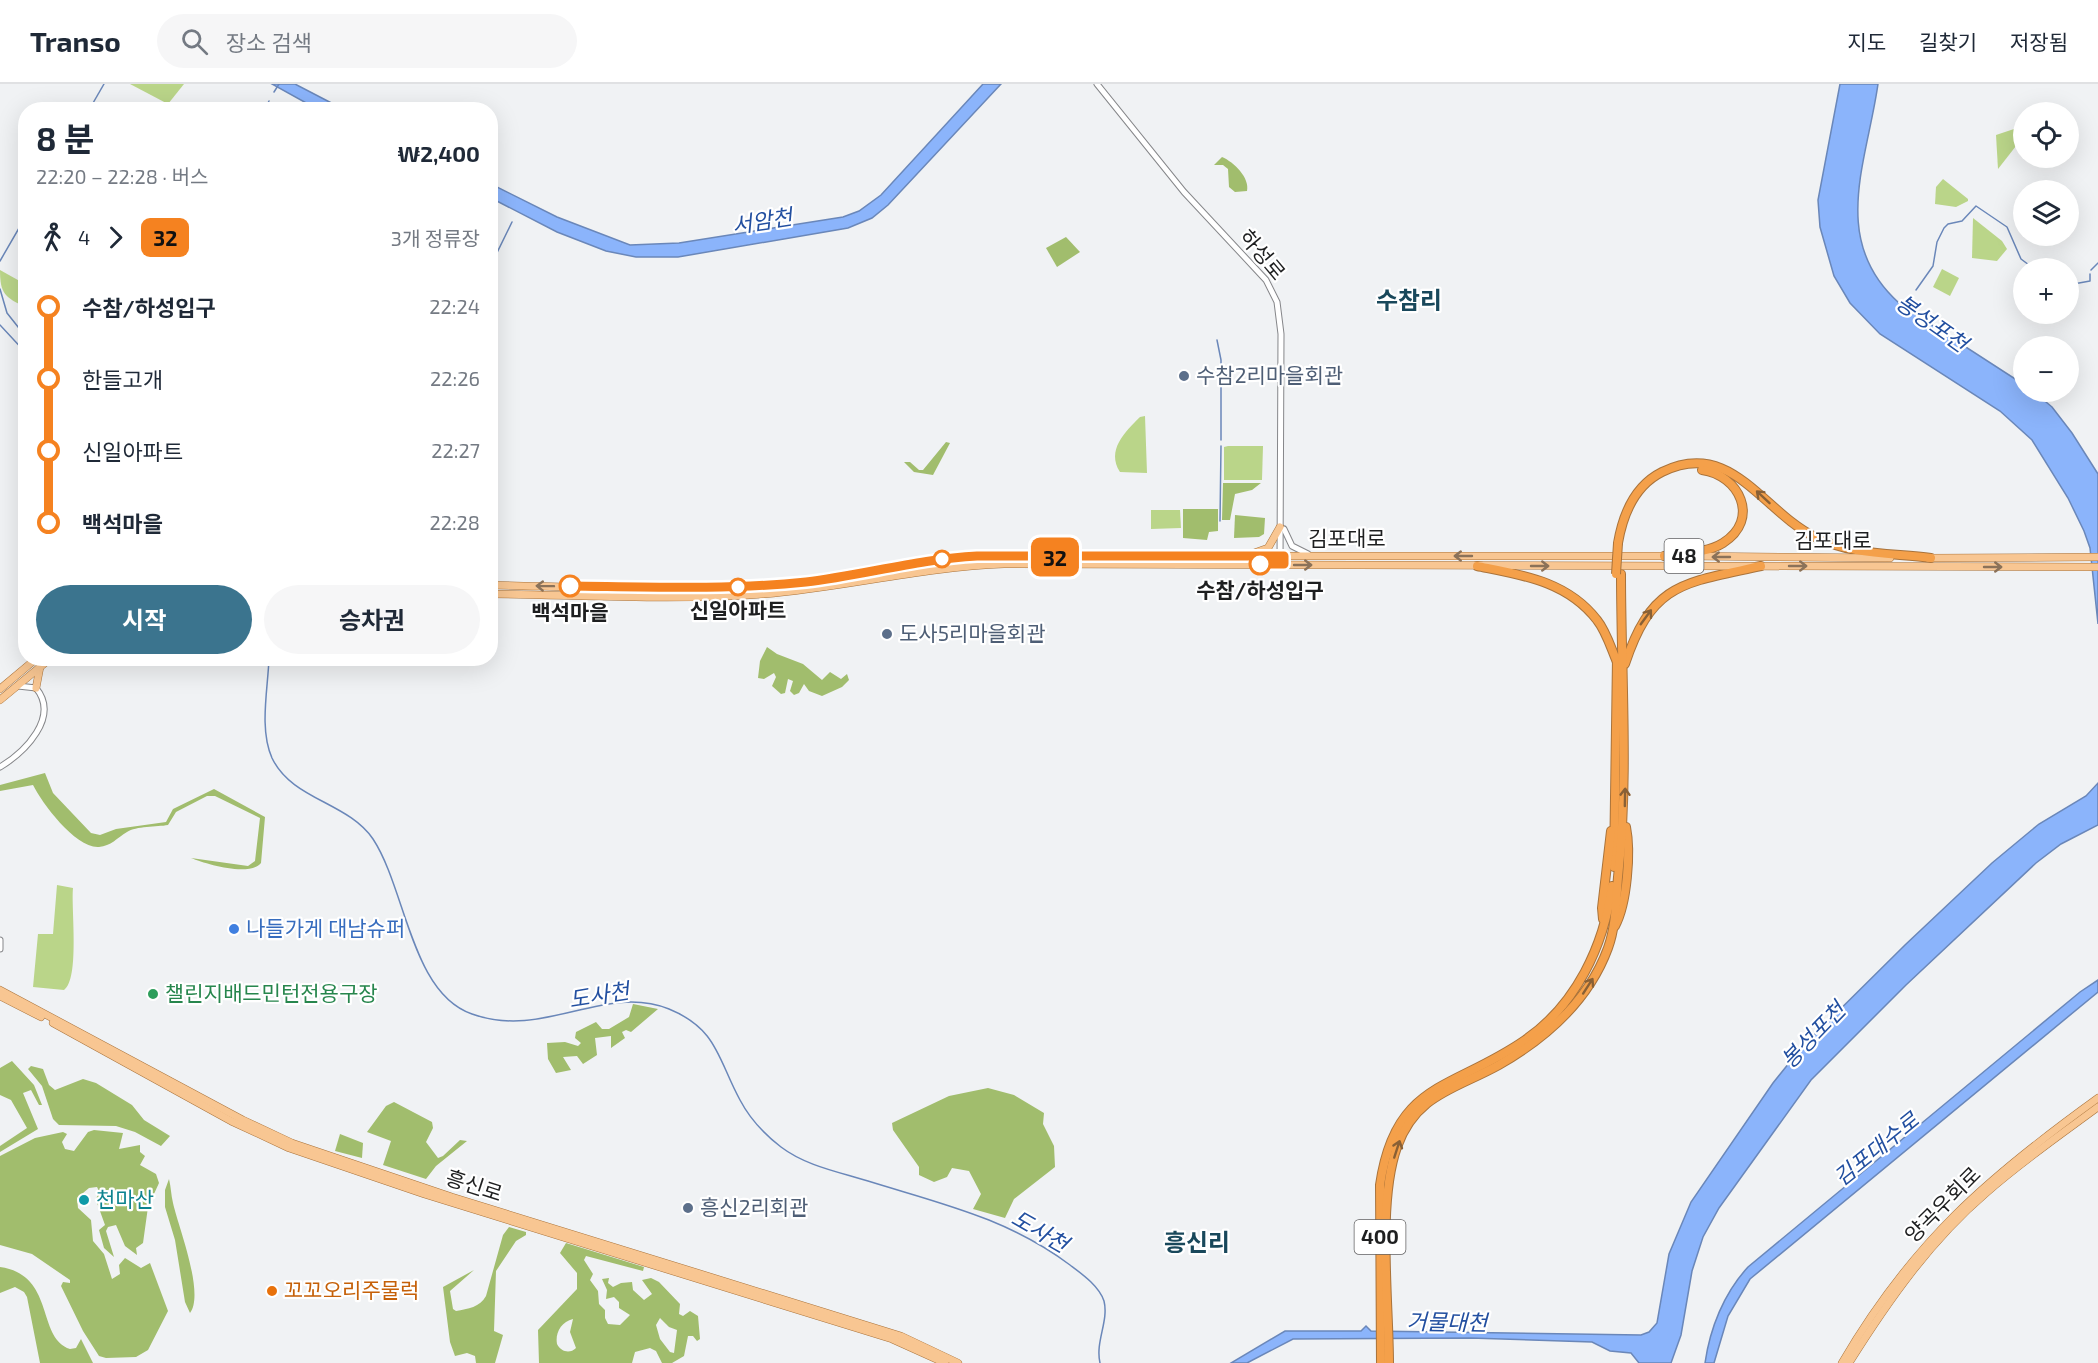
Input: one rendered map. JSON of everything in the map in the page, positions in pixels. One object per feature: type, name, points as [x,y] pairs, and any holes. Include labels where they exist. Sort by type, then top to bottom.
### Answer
[{"type":"highway","points":[[1620,817],[1620,543],[1631,502],[1648,481],[1673,468],[1703,464],[1717,467],[1744,480],[1789,520],[1825,541],[1856,550],[1930,558]]},
{"type":"highway","points":[[1620,543],[1632,511],[1653,484],[1687,470],[1720,474],[1733,486],[1741,501],[1742,518],[1736,532],[1714,547],[1665,556]]},
{"type":"highway","points":[[1477,566],[1545,582],[1570,593],[1597,620],[1620,666]]},
{"type":"highway","points":[[1620,666],[1644,618],[1673,590],[1699,580],[1761,566]]},
{"type":"highway","name":"400","points":[[1389,1363],[1385,1350],[1380,1185],[1384,1157],[1400,1120],[1417,1101],[1446,1081],[1495,1059],[1526,1039],[1559,1010],[1581,980],[1603,923],[1612,886],[1620,817]]},
{"type":"highway","name":"400","points":[[1384,1317],[1387,1206],[1397,1148],[1415,1114],[1439,1094],[1513,1057],[1561,1020],[1576,1004],[1594,976],[1608,948],[1614,929],[1620,817]]},
{"type":"highway","name":"400","points":[[1381,1363],[1385,1350]]},
{"type":"main road","points":[[1241,556],[1268,548],[1282,528]]},
{"type":"main road","name":"김포대로","points":[[498,585],[752,587],[809,581],[949,558],[2098,557]]},
{"type":"main road","name":"김포대로","points":[[498,594],[745,595],[813,588],[922,570],[977,565],[2098,567]]},
{"type":"main road","points":[[0,689],[27,666]]},
{"type":"main road","points":[[0,700],[40,666]]},
{"type":"main road","points":[[36,688],[40,666]]},
{"type":"main road","name":"흥신로","points":[[0,990],[243,1120],[292,1143],[452,1197],[901,1336],[958,1363]]},
{"type":"main road","name":"흥신로","points":[[0,996],[231,1121],[276,1142],[424,1194],[892,1339],[945,1363]]},
{"type":"main road","name":"양곡우회로","points":[[1842,1363],[1887,1292],[1944,1225],[1990,1180],[2098,1098]]},
{"type":"main road","name":"양곡우회로","points":[[1849,1363],[1907,1277],[1961,1217],[2009,1174],[2098,1107]]},
{"type":"street","name":"하성로","points":[[1099,84],[1172,178],[1266,280],[1275,296],[1281,334],[1282,564]]},
{"type":"street","points":[[1282,528],[1292,546],[1312,556]]},
{"type":"street","points":[[0,767],[22,751],[40,724],[46,706],[36,688],[17,686]]},
{"type":"street","points":[[0,940],[0,949]]},
{"type":"green space","points":[[130,84],[184,84],[170,102],[164,102]]},
{"type":"green space","points":[[2013,129],[2013,150],[1998,169],[1996,135]]},
{"type":"green space","points":[[1222,157],[1244,176],[1247,191],[1235,192],[1229,187],[1228,169],[1223,165],[1214,165]]},
{"type":"green space","points":[[1943,179],[1968,201],[1956,207],[1935,204],[1936,187]]},
{"type":"green space","points":[[1973,218],[2002,241],[2007,249],[1997,261],[1972,258]]},
{"type":"green space","points":[[1066,237],[1080,252],[1057,267],[1046,248]]},
{"type":"green space","points":[[1942,269],[1959,278],[1950,296],[1933,287]]},
{"type":"green space","points":[[0,270],[18,280],[18,303],[5,294],[1,285]]},
{"type":"green space","points":[[1145,416],[1147,473],[1120,472],[1115,456],[1119,442],[1140,417]]},
{"type":"green space","points":[[946,442],[950,443],[933,475],[914,472],[904,462],[910,462],[919,470],[923,470]]},
{"type":"green space","points":[[1263,446],[1262,480],[1224,480],[1224,447]]},
{"type":"green space","points":[[1223,483],[1261,483],[1252,490],[1235,494],[1230,520],[1222,520]]},
{"type":"green space","points":[[1183,509],[1218,509],[1218,531],[1209,532],[1207,540],[1183,538]]},
{"type":"green space","points":[[1151,510],[1180,510],[1181,528],[1151,529]]},
{"type":"green space","points":[[1235,515],[1265,518],[1264,534],[1259,537],[1234,538]]},
{"type":"green space","points":[[767,647],[777,654],[803,664],[822,680],[830,672],[841,679],[847,674],[849,680],[842,687],[822,696],[809,691],[804,684],[799,693],[794,695],[790,691],[793,681],[788,679],[785,693],[781,694],[772,686],[776,677],[774,673],[764,679],[758,678],[760,661]]},
{"type":"green space","points":[[45,773],[53,793],[91,833],[100,835],[116,829],[166,822],[173,809],[214,789],[265,817],[261,863],[255,867],[238,869],[217,866],[191,858],[248,866],[255,861],[260,818],[215,796],[207,796],[176,812],[168,825],[136,829],[107,845],[90,846],[80,841],[61,824],[33,785],[0,791],[0,785]]},
{"type":"green space","points":[[57,885],[73,888],[72,972],[64,990],[33,987],[38,934],[53,934]]},
{"type":"green space","points":[[633,1004],[658,1009],[631,1032],[626,1030],[622,1032],[625,1038],[611,1048],[611,1036],[595,1038],[597,1055],[583,1064],[577,1056],[563,1057],[571,1070],[556,1073],[548,1059],[547,1043],[565,1042],[578,1046],[581,1043],[575,1038],[576,1032],[596,1022],[602,1029],[609,1029],[629,1017]]},
{"type":"green space","points":[[12,1061],[34,1085],[42,1105],[39,1105],[31,1090],[23,1093],[38,1129],[0,1152],[0,1146],[27,1128],[11,1100],[0,1095],[0,1068]]},
{"type":"green space","points":[[31,1066],[43,1069],[49,1085],[55,1090],[83,1079],[96,1083],[132,1105],[144,1120],[170,1136],[161,1146],[135,1132],[116,1126],[59,1125],[53,1119],[42,1086],[28,1069]]},
{"type":"green space","points":[[988,1088],[1014,1095],[1044,1113],[1043,1124],[1054,1146],[1055,1167],[1014,1199],[1005,1218],[973,1209],[981,1194],[969,1171],[952,1168],[947,1177],[934,1182],[919,1175],[919,1167],[893,1130],[892,1123],[949,1096]]},
{"type":"green space","points":[[394,1102],[432,1122],[433,1128],[426,1142],[438,1158],[460,1140],[467,1141],[436,1166],[426,1179],[383,1165],[391,1141],[367,1132],[386,1106]]},
{"type":"green space","points":[[94,1130],[123,1133],[119,1149],[140,1145],[140,1152],[145,1156],[140,1165],[156,1174],[159,1183],[148,1207],[143,1243],[136,1248],[137,1255],[125,1246],[116,1225],[108,1227],[106,1231],[114,1257],[104,1248],[99,1230],[105,1225],[96,1200],[99,1191],[97,1187],[89,1188],[77,1198],[78,1208],[91,1220],[93,1241],[104,1254],[112,1279],[120,1274],[119,1265],[125,1258],[141,1268],[150,1263],[168,1311],[148,1350],[136,1357],[106,1358],[99,1356],[83,1331],[61,1286],[63,1282],[70,1283],[70,1280],[32,1254],[0,1245],[0,1156],[35,1138],[63,1132],[67,1134],[62,1142],[65,1149],[74,1151],[88,1132]]},
{"type":"green space","points":[[340,1134],[363,1143],[362,1158],[335,1151]]},
{"type":"green space","points":[[169,1179],[173,1203],[193,1275],[194,1303],[190,1313],[185,1302],[175,1240],[165,1207],[165,1190]]},
{"type":"green space","points":[[509,1227],[526,1232],[526,1235],[516,1241],[496,1271],[494,1331],[503,1335],[495,1363],[476,1363],[475,1356],[467,1353],[455,1356],[450,1342],[443,1287],[474,1270],[450,1291],[453,1309],[456,1311],[465,1309],[480,1303],[486,1296],[503,1235]]},
{"type":"green space","points":[[566,1243],[644,1267],[643,1271],[586,1256],[584,1260],[593,1274],[590,1280],[598,1291],[599,1304],[605,1310],[608,1324],[620,1325],[630,1315],[619,1308],[619,1302],[614,1297],[606,1299],[607,1290],[602,1279],[609,1278],[608,1283],[613,1287],[621,1283],[632,1282],[633,1290],[644,1300],[652,1294],[642,1280],[651,1278],[659,1282],[680,1304],[679,1314],[683,1316],[690,1311],[698,1316],[700,1339],[697,1341],[693,1336],[688,1336],[684,1356],[672,1363],[662,1363],[656,1351],[650,1348],[635,1352],[632,1363],[539,1363],[538,1330],[577,1289],[577,1273],[560,1253]],"holes":[[[660,1318],[669,1327],[677,1330],[674,1353],[670,1352],[660,1339],[656,1325]],[[573,1319],[570,1332],[576,1348],[566,1351],[557,1344],[557,1336],[562,1325]]]},
{"type":"green space","points":[[0,1267],[18,1272],[30,1282],[38,1294],[53,1333],[60,1343],[70,1349],[76,1348],[81,1339],[93,1363],[40,1363],[27,1297],[24,1292],[15,1287],[0,1293]]},
{"type":"water","points":[[272,84],[295,84],[330,102],[304,102]]},
{"type":"water","points":[[983,84],[1001,84],[888,205],[872,218],[848,228],[678,257],[636,257],[606,251],[557,232],[498,202],[498,188],[557,217],[630,245],[679,243],[843,217],[859,211],[881,195]]},
{"type":"water","points":[[1840,84],[1878,84],[1861,171],[1858,199],[1859,227],[1865,253],[1878,279],[1899,303],[1904,301],[1907,309],[2013,378],[2013,402],[2046,402],[2052,407],[2098,474],[2098,624],[2090,548],[2084,531],[2068,498],[2032,440],[2000,411],[1880,334],[1850,303],[1834,276],[1820,227],[1818,200]]},
{"type":"water","points":[[2098,783],[2098,825],[2061,844],[2036,863],[1906,985],[1811,1080],[1719,1208],[1703,1237],[1692,1271],[1681,1335],[1671,1363],[1639,1363],[1631,1353],[1610,1351],[1592,1342],[1470,1338],[1293,1339],[1247,1363],[1231,1363],[1285,1331],[1361,1331],[1366,1326],[1371,1331],[1641,1335],[1649,1332],[1657,1323],[1669,1254],[1691,1202],[1773,1083],[1802,1047],[1992,863],[2039,824],[2086,796]]},
{"type":"water","points":[[2098,980],[2098,992],[1750,1279],[1728,1316],[1714,1363],[1705,1363],[1710,1337],[1719,1312],[1739,1277],[1748,1267],[2080,992]]},
{"type":"waterway","points":[[94,102],[104,84]]},
{"type":"waterway","points":[[274,92],[279,84]]},
{"type":"waterway","name":"봉성포천","points":[[1916,290],[1933,266],[1937,242],[1944,228],[1948,224],[1962,221],[1976,206],[2007,227],[2021,258]]},
{"type":"waterway","points":[[498,251],[512,222]]},
{"type":"waterway","points":[[0,261],[18,230]]},
{"type":"waterway","points":[[2091,270],[2098,263]]},
{"type":"waterway","points":[[2079,283],[2090,281],[2090,274]]},
{"type":"waterway","points":[[0,289],[7,313],[18,327]]},
{"type":"waterway","points":[[0,325],[18,344]]},
{"type":"waterway","points":[[1217,340],[1221,360],[1221,440]]},
{"type":"waterway","points":[[1220,521],[1221,446]]},
{"type":"waterway","name":"도사천","points":[[268,666],[265,722],[268,747],[272,758],[281,772],[293,783],[349,817],[373,839],[394,884],[423,963],[435,985],[452,1003],[472,1014],[498,1020],[524,1021],[621,1002],[645,1003],[669,1009],[685,1017],[698,1026],[715,1047],[740,1100],[753,1120],[769,1137],[791,1154],[823,1168],[948,1205],[998,1224],[1046,1249],[1085,1276],[1098,1290],[1104,1301],[1105,1316],[1099,1347],[1100,1363]]},
{"type":"bus line","name":"32","points":[[570,586],[752,587],[809,581],[949,558],[977,556],[1284,556],[1284,564],[1260,564]]},
{"type":"place","name":"수참2리마을회관","points":[[1184,376]]},
{"type":"place","name":"수참/하성입구","points":[[1260,564]]},
{"type":"place","name":"백석마을","points":[[570,586]]},
{"type":"place","name":"신일아파트","points":[[738,587]]},
{"type":"place","name":"도사5리마을회관","points":[[887,634]]},
{"type":"place","name":"나들가게 대남슈퍼","points":[[234,929]]},
{"type":"place","name":"챌린지배드민턴전용구장","points":[[153,994]]},
{"type":"place","name":"천마산","points":[[84,1200]]},
{"type":"place","name":"흥신2리회관","points":[[688,1208]]},
{"type":"place","name":"꼬꼬오리주물럭","points":[[272,1291]]},
{"type":"district","name":"수참리","points":[[1409,301]]},
{"type":"district","name":"흥신리","points":[[1197,1243]]},
{"type":"water label","name":"서암천","points":[[762,221]]},
{"type":"water label","name":"김포대수로","points":[[1876,1149]]},
{"type":"water label","name":"거물대천","points":[[1447,1322]]}]
